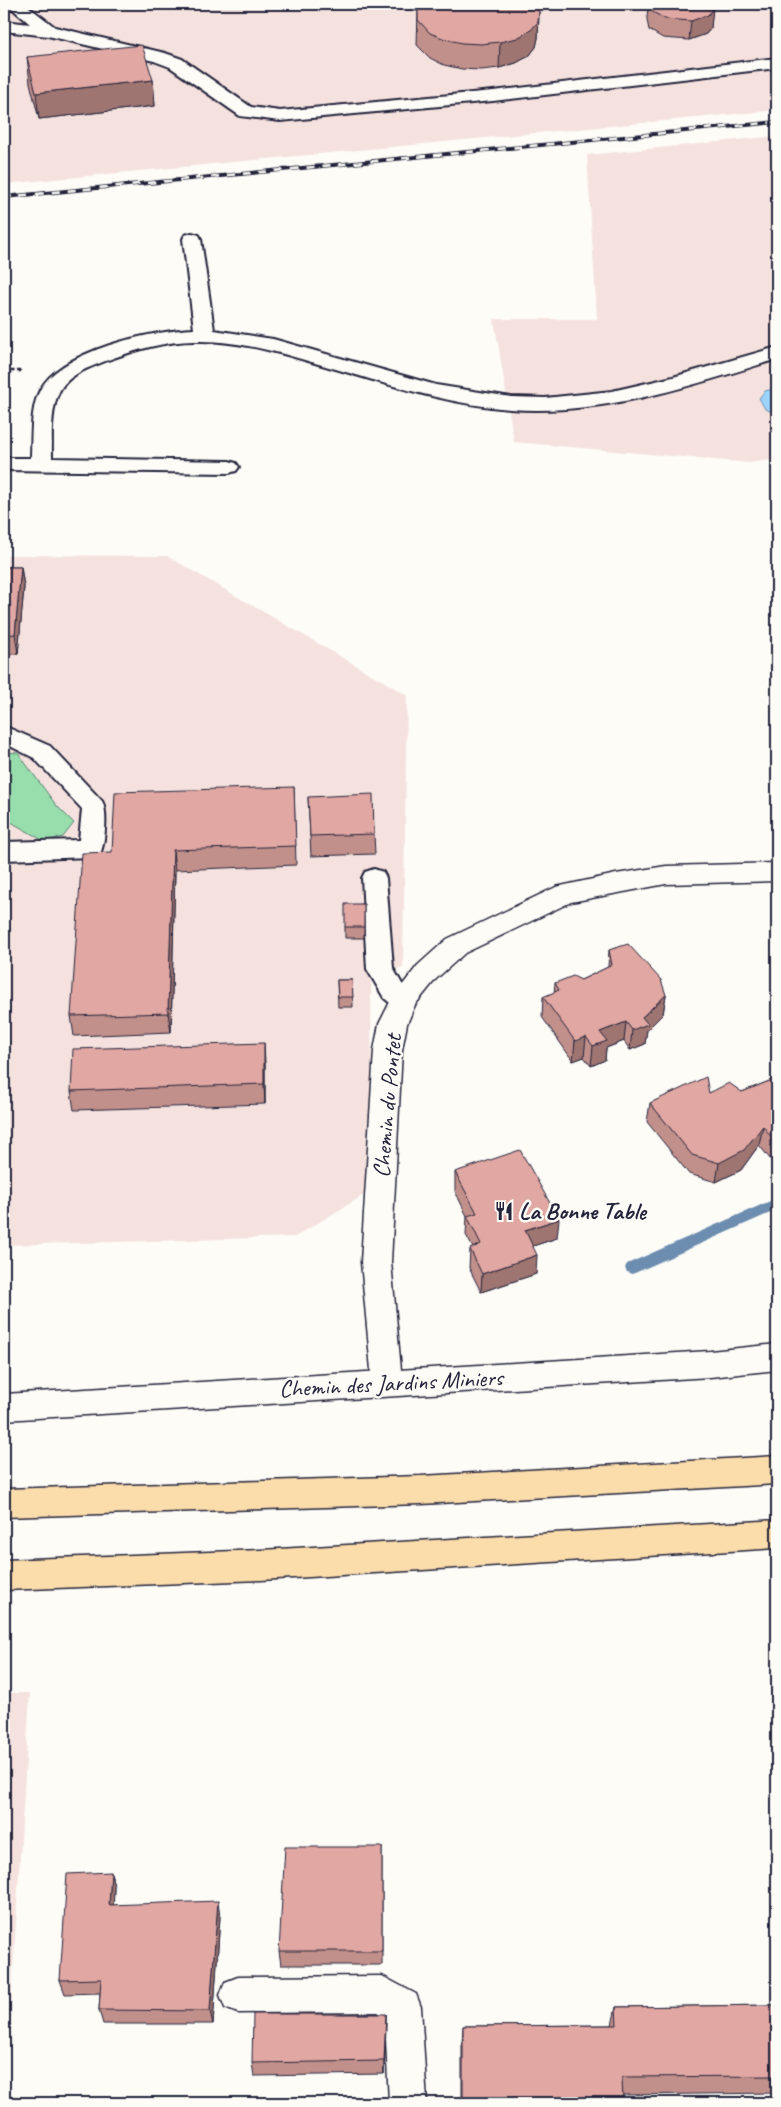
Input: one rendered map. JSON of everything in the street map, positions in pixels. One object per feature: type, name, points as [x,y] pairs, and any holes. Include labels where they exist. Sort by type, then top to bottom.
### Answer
[{"type":"highway","points":[[4,1503],[421,1490],[777,1470]]},
{"type":"highway","points":[[4,1574],[271,1564],[777,1534]]},
{"type":"street","name":"Chemin du Pontet","points":[[385,1383],[386,1370],[376,1262],[388,1050],[392,1024],[404,1000],[427,972],[456,946],[565,894],[666,875],[777,872]]},
{"type":"street","name":"Chemin des Jardins Miniers","points":[[4,1407],[710,1364],[777,1357]]},
{"type":"street","points":[[238,1995],[382,1994],[403,2007],[408,2103]]},
{"type":"lane","points":[[15,4],[49,31]]},
{"type":"lane","points":[[4,26],[49,31],[159,57],[176,63],[246,112],[280,116],[493,96],[777,63]]},
{"type":"lane","points":[[192,239],[205,335]]},
{"type":"lane","points":[[41,465],[48,392],[66,370],[110,352],[150,340],[205,335],[260,341],[467,398],[512,403],[553,403],[609,396],[694,378],[777,353]]},
{"type":"lane","points":[[4,464],[229,467]]},
{"type":"lane","points":[[4,734],[42,752],[94,807],[91,848],[4,851]]},
{"type":"lane","points":[[374,878],[380,969],[393,991],[404,1000]]},
{"type":"shaded area","points":[[4,4],[777,4],[777,110],[4,184]]},
{"type":"shaded area","points":[[777,136],[777,459],[749,463],[514,442],[494,319],[597,319],[587,155]]},
{"type":"shaded area","points":[[4,555],[167,556],[407,695],[403,967],[371,979],[372,1190],[295,1237],[4,1245]]},
{"type":"shaded area","points":[[4,1693],[30,1693],[5,2103],[4,2103]]},
{"type":"green space","points":[[4,752],[18,753],[56,805],[74,823],[63,837],[44,841],[4,818]]},
{"type":"water","points":[[777,388],[777,414],[765,409],[759,398],[765,391]]},
{"type":"building","points":[[421,4],[533,4],[539,12],[538,22],[530,31],[517,38],[481,44],[462,43],[430,33],[418,20],[418,6]]},
{"type":"building","points":[[649,4],[712,4],[713,9],[708,15],[691,21],[665,19],[651,11]]},
{"type":"building","points":[[142,45],[153,80],[36,93],[27,57]]},
{"type":"building","points":[[4,567],[21,567],[15,634],[4,635]]},
{"type":"building","points":[[294,787],[296,846],[173,850],[168,1013],[71,1016],[82,853],[112,852],[115,792]]},
{"type":"building","points":[[373,794],[374,834],[310,836],[308,797]]},
{"type":"building","points":[[345,904],[364,904],[364,927],[345,927]]},
{"type":"building","points":[[628,944],[661,980],[666,995],[642,1017],[648,1024],[632,1030],[626,1022],[600,1032],[607,1041],[593,1046],[586,1037],[575,1041],[543,997],[559,990],[555,983],[573,976],[581,980],[612,965],[609,950]]},
{"type":"building","points":[[337,980],[352,980],[353,997],[338,997]]},
{"type":"building","points":[[264,1043],[264,1084],[71,1091],[73,1049]]},
{"type":"building","points":[[706,1077],[709,1093],[729,1083],[742,1092],[777,1078],[777,1144],[763,1126],[744,1150],[719,1163],[692,1155],[650,1103]]},
{"type":"building","name":"La Bonne Table","points":[[520,1150],[559,1219],[525,1230],[537,1255],[482,1274],[470,1249],[481,1244],[467,1216],[477,1213],[455,1172]]},
{"type":"building","points":[[285,1847],[382,1847],[382,1951],[279,1951]]},
{"type":"building","points":[[111,1872],[109,1905],[218,1901],[210,2011],[99,2010],[101,1979],[60,1980],[67,1874]]},
{"type":"building","points":[[777,2005],[777,2076],[622,2077],[623,2103],[463,2103],[463,2026],[617,2025],[616,2007]]},
{"type":"building","points":[[253,2014],[386,2014],[384,2061],[252,2063]]},
{"type":"waterway","points":[[632,1268],[777,1204]]},
{"type":"railway","points":[[4,197],[777,122]]},
{"type":"place","name":"La Bonne Table","points":[[504,1211]]}]
